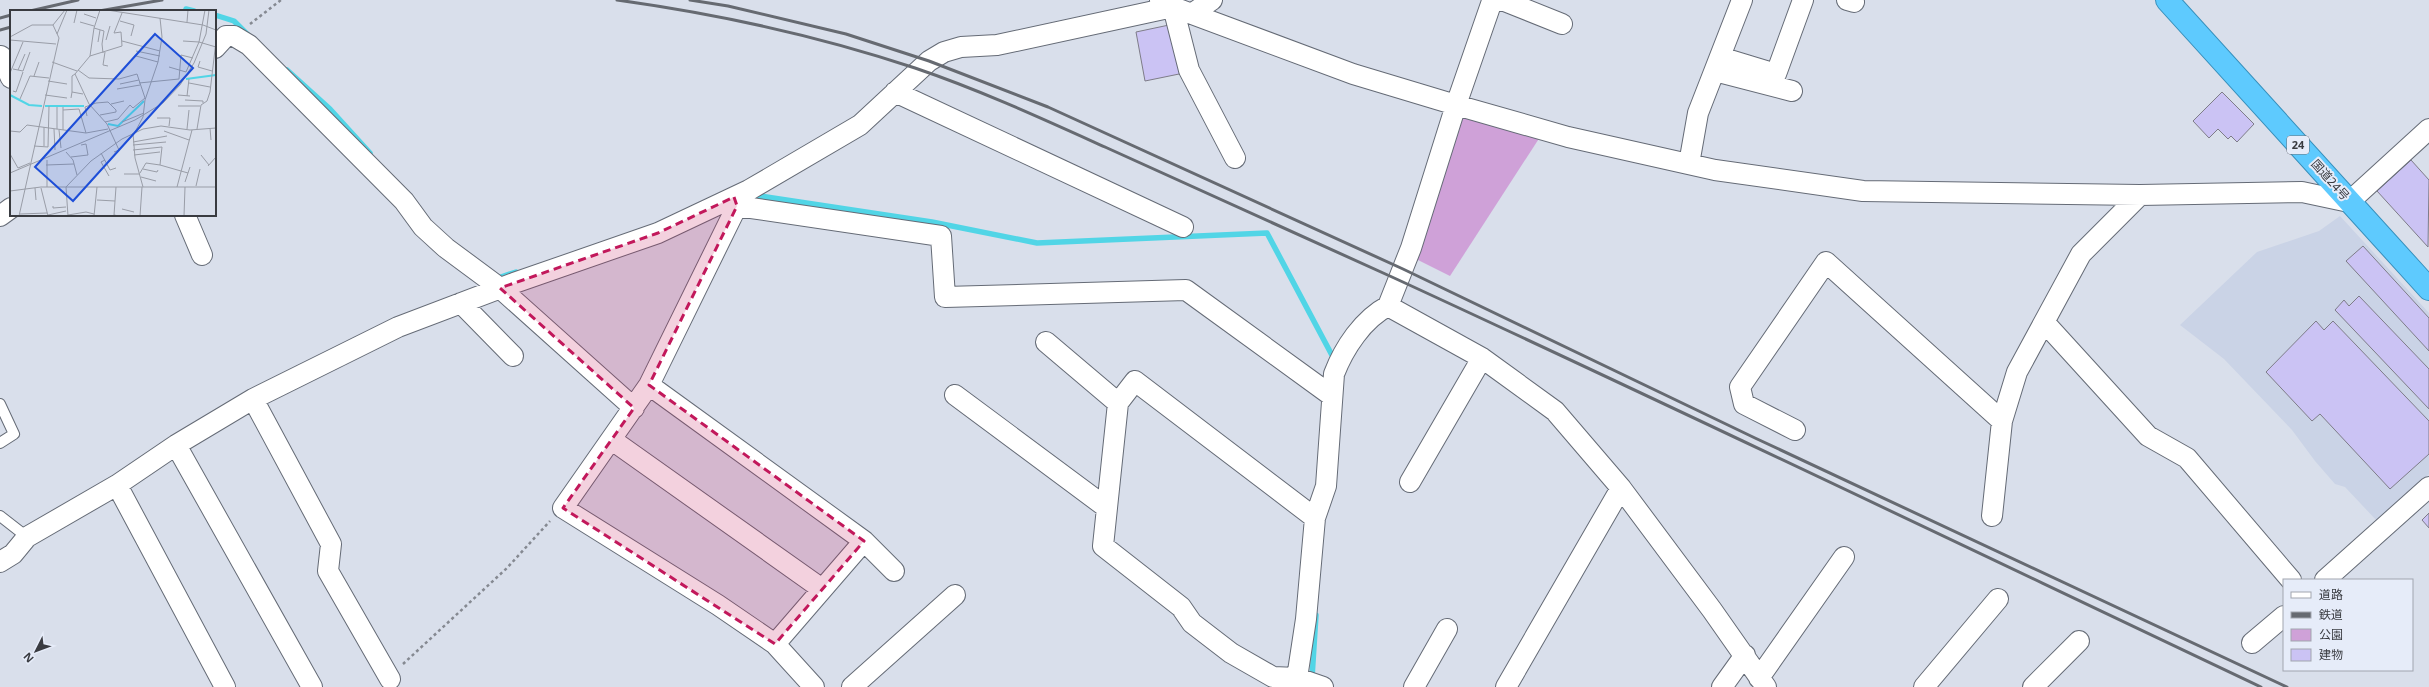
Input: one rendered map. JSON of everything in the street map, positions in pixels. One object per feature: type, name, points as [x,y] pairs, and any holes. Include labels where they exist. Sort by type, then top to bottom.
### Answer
[{"type":"highway","name":"国道24号","points":[[2167,0],[2429,289]]},
{"type":"street","points":[[1193,13],[1212,0]]},
{"type":"street","points":[[1315,518],[1135,381],[1118,403],[1103,546],[1181,607],[1192,623],[1231,653],[1273,677],[1308,683],[1306,619],[1315,518],[1326,486],[1332,396],[1337,367],[1364,325],[1378,311],[1388,306],[1411,248],[1456,105],[1491,4],[1498,0]]},
{"type":"street","points":[[1502,0],[1537,6],[1562,24]]},
{"type":"street","points":[[1689,164],[1698,113],[1742,0]]},
{"type":"street","points":[[1717,64],[1776,74],[1803,0]]},
{"type":"street","points":[[1167,3],[1190,70],[1235,158]]},
{"type":"street","points":[[0,562],[12,554],[27,537],[117,485],[176,445],[253,399],[398,327],[500,288],[658,233],[740,198],[860,125],[929,61],[955,48],[997,45],[1167,3],[1353,74],[1456,105],[1568,136],[1716,170],[1863,190],[2140,195],[2302,192],[2349,202],[2429,129]]},
{"type":"street","points":[[216,47],[226,36],[234,36],[248,45],[404,201],[423,227],[446,248],[500,288],[634,408]]},
{"type":"street","points":[[4,55],[10,75]]},
{"type":"street","points":[[1717,64],[1792,91]]},
{"type":"street","points":[[895,92],[1183,228]]},
{"type":"street","points":[[1992,516],[2002,421],[2017,372],[2045,323],[2081,254],[2140,195]]},
{"type":"street","points":[[740,198],[650,385],[562,508],[718,605],[775,644],[814,687]]},
{"type":"street","points":[[740,198],[941,236],[945,297],[1186,290],[1332,396]]},
{"type":"street","points":[[0,216],[10,209]]},
{"type":"street","points":[[185,216],[202,255]]},
{"type":"street","points":[[1795,430],[1744,404],[1740,387],[1826,262],[2002,421]]},
{"type":"street","points":[[461,303],[513,356]]},
{"type":"street","points":[[1388,306],[1482,358],[1555,411],[1621,488],[1745,655],[1762,682],[1844,557]]},
{"type":"street","points":[[2045,323],[2148,436],[2187,458],[2290,579]]},
{"type":"street","points":[[1046,342],[1118,403]]},
{"type":"street","points":[[1410,482],[1482,358]]},
{"type":"street","points":[[650,385],[864,541],[894,571]]},
{"type":"street","points":[[955,395],[1107,508]]},
{"type":"street","points":[[253,399],[331,544],[328,571],[390,680]]},
{"type":"street","points":[[612,440],[822,589]]},
{"type":"street","points":[[176,445],[312,687]]},
{"type":"street","points":[[117,485],[225,687]]},
{"type":"street","points":[[2327,579],[2429,487]]},
{"type":"street","points":[[1506,687],[1621,488]]},
{"type":"street","points":[[775,644],[864,541]]},
{"type":"street","points":[[852,687],[955,595]]},
{"type":"street","points":[[1924,687],[1998,599]]},
{"type":"street","points":[[2252,643],[2283,617]]},
{"type":"street","points":[[1414,687],[1447,629]]},
{"type":"street","points":[[2033,687],[2079,641]]},
{"type":"street","points":[[1722,687],[1745,655]]},
{"type":"lane","points":[[0,404],[14,434],[0,443]]},
{"type":"lane","points":[[0,516],[27,537]]},
{"type":"path","points":[[245,28],[281,0]]},
{"type":"path","points":[[390,680],[421,646],[507,568],[562,508]]},
{"type":"highlighted area","points":[[734,197],[737,206],[649,385],[864,541],[775,644],[563,508],[634,408],[500,288],[658,233]]},
{"type":"shaded area","points":[[2340,216],[2429,313],[2429,474],[2378,522],[2345,487],[2335,484],[2315,461],[2292,430],[2224,359],[2180,325],[2257,252],[2319,231]]},
{"type":"green space","points":[[1462,117],[1540,137],[1450,276],[1416,259]]},
{"type":"building","points":[[1169,25],[1184,73],[1145,81],[1136,32]]},
{"type":"building","points":[[2222,92],[2254,124],[2237,142],[2231,136],[2228,139],[2218,129],[2209,138],[2193,121]]},
{"type":"building","points":[[2411,160],[2429,180],[2428,247],[2377,191]]},
{"type":"building","points":[[2363,246],[2429,318],[2429,351],[2346,261]]},
{"type":"building","points":[[2359,296],[2429,369],[2429,409],[2335,310],[2344,300],[2349,306]]},
{"type":"building","points":[[2316,321],[2324,330],[2333,321],[2429,421],[2429,454],[2390,489],[2320,414],[2312,421],[2266,372]]},
{"type":"building","points":[[2429,513],[2429,528],[2422,520]]},
{"type":"waterway","points":[[186,9],[190,10]]},
{"type":"waterway","points":[[216,15],[234,21],[248,35]]},
{"type":"waterway","points":[[287,70],[330,109],[370,153]]},
{"type":"waterway","points":[[753,195],[932,222],[1037,243],[1267,233],[1334,359]]},
{"type":"waterway","points":[[496,276],[498,278],[516,272]]},
{"type":"waterway","points":[[1312,678],[1316,615]]},
{"type":"railway","points":[[34,10],[78,0]]},
{"type":"railway","points":[[105,10],[162,0]]},
{"type":"railway","points":[[617,0],[730,19],[805,36],[879,56],[987,95],[1501,327],[2261,687]]},
{"type":"railway","points":[[690,0],[728,6],[846,34],[929,61],[1048,107],[1403,269],[1755,438],[2287,687]]},
{"type":"railway","points":[[0,18],[10,15]]},
{"type":"railway","points":[[0,30],[10,27]]}]
